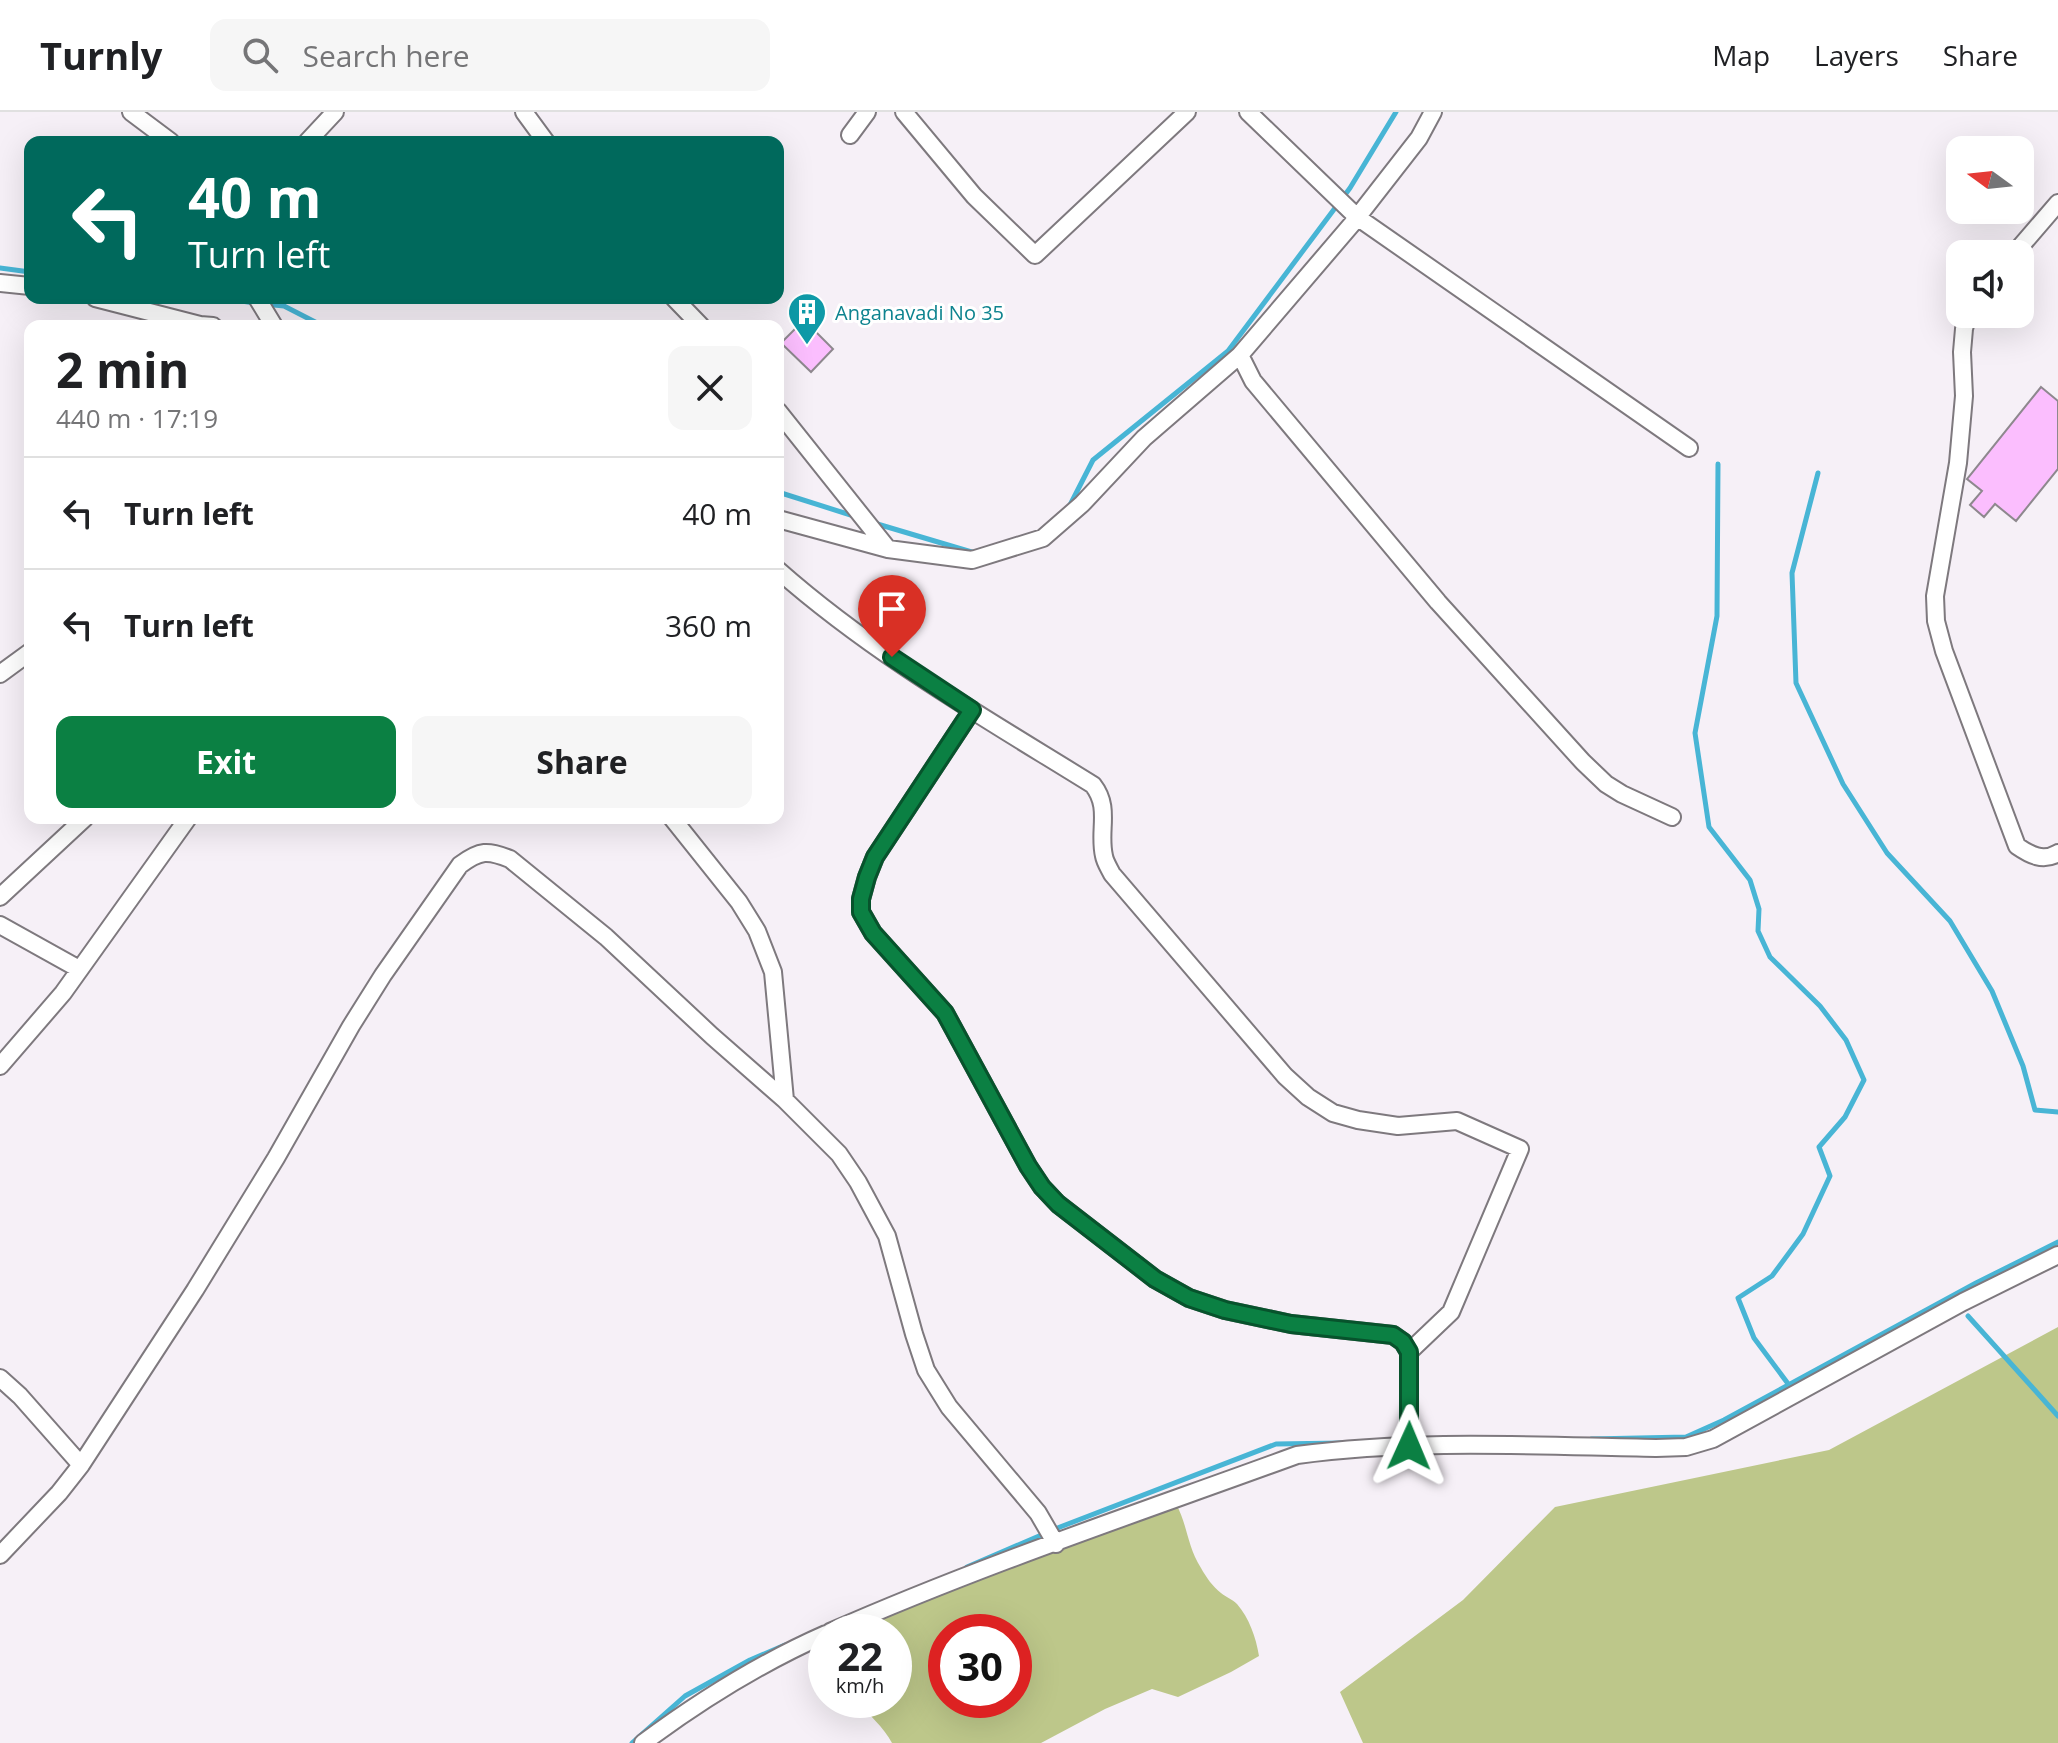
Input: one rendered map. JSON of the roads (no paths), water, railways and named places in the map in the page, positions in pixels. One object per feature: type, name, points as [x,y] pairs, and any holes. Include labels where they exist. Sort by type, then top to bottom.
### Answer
[{"type":"street","points":[[131,112],[163,136]]},
{"type":"street","points":[[313,136],[335,112]]},
{"type":"street","points":[[524,112],[542,136]]},
{"type":"street","points":[[850,135],[867,112]]},
{"type":"street","points":[[904,112],[974,196],[1035,255],[1187,112]]},
{"type":"street","points":[[1248,112],[1357,217],[1689,448]]},
{"type":"street","points":[[784,521],[888,549],[972,560],[1043,538],[1082,504],[1144,438],[1240,355],[1357,217],[1419,138],[1433,112]]},
{"type":"street","points":[[2026,240],[2058,203]]},
{"type":"street","points":[[3,286],[24,286]]},
{"type":"street","points":[[120,304],[185,320]]},
{"type":"street","points":[[680,304],[695,320]]},
{"type":"street","points":[[1964,328],[1962,425],[1935,596],[1936,621],[1944,651],[2017,846],[2040,858],[2058,853]]},
{"type":"street","points":[[1240,355],[1253,381],[1438,602],[1583,762],[1606,784],[1622,794],[1672,817]]},
{"type":"street","points":[[784,419],[888,549]]},
{"type":"street","points":[[784,575],[816,604],[892,657],[1093,785],[1100,794],[1104,810],[1101,830],[1104,858],[1112,874],[1285,1076],[1308,1097],[1333,1113],[1358,1120],[1398,1126],[1457,1121],[1520,1149],[1451,1312],[1409,1352]]},
{"type":"street","points":[[0,674],[24,656]]},
{"type":"street","points":[[972,710],[875,857],[861,899],[861,912],[873,933],[945,1013],[1042,1187],[1058,1204],[1155,1279],[1189,1298],[1225,1310],[1291,1324],[1393,1335],[1403,1342],[1409,1352],[1409,1446]]},
{"type":"street","points":[[0,897],[79,824]]},
{"type":"street","points":[[0,1066],[63,993],[184,824]]},
{"type":"street","points":[[677,824],[739,902],[757,931],[773,972],[785,1100]]},
{"type":"street","points":[[0,1555],[81,1465],[195,1290],[383,975],[460,865],[483,852],[510,859],[606,937],[785,1100],[839,1154],[887,1236],[926,1370],[949,1407],[1038,1513],[1054,1540]]},
{"type":"street","points":[[0,925],[79,969]]},
{"type":"street","points":[[873,1614],[1054,1540],[1297,1455],[1334,1450],[1454,1444],[1686,1447],[1713,1439],[1963,1302],[2058,1255]]},
{"type":"street","points":[[0,1378],[81,1465]]},
{"type":"street","points":[[643,1743],[750,1671],[808,1642]]},
{"type":"waterway","points":[[1069,507],[1093,460],[1228,351],[1350,188],[1396,112]]},
{"type":"waterway","points":[[0,268],[24,271]]},
{"type":"waterway","points":[[264,304],[284,306],[311,320]]},
{"type":"waterway","points":[[1718,464],[1717,616],[1695,733],[1709,827],[1750,880],[1759,909],[1758,931],[1770,957],[1820,1006],[1846,1040],[1864,1080],[1845,1117],[1819,1147],[1830,1176],[1803,1234],[1772,1276],[1738,1298],[1754,1338],[1789,1385]]},
{"type":"waterway","points":[[1818,473],[1792,573],[1796,683],[1843,784],[1887,853],[1950,921],[1992,991],[2023,1066],[2035,1110],[2058,1112]]},
{"type":"waterway","points":[[784,494],[857,517]]},
{"type":"waterway","points":[[874,523],[975,553]]},
{"type":"waterway","points":[[1591,1439],[1686,1437],[1724,1420],[2058,1242]]},
{"type":"waterway","points":[[1968,1316],[2058,1416]]},
{"type":"waterway","points":[[967,1567],[1060,1527],[1276,1444],[1341,1443]]},
{"type":"waterway","points":[[632,1743],[685,1696],[750,1660],[785,1645]]},
{"type":"place","name":"Anganavadi No 35","points":[[807,346]]}]
